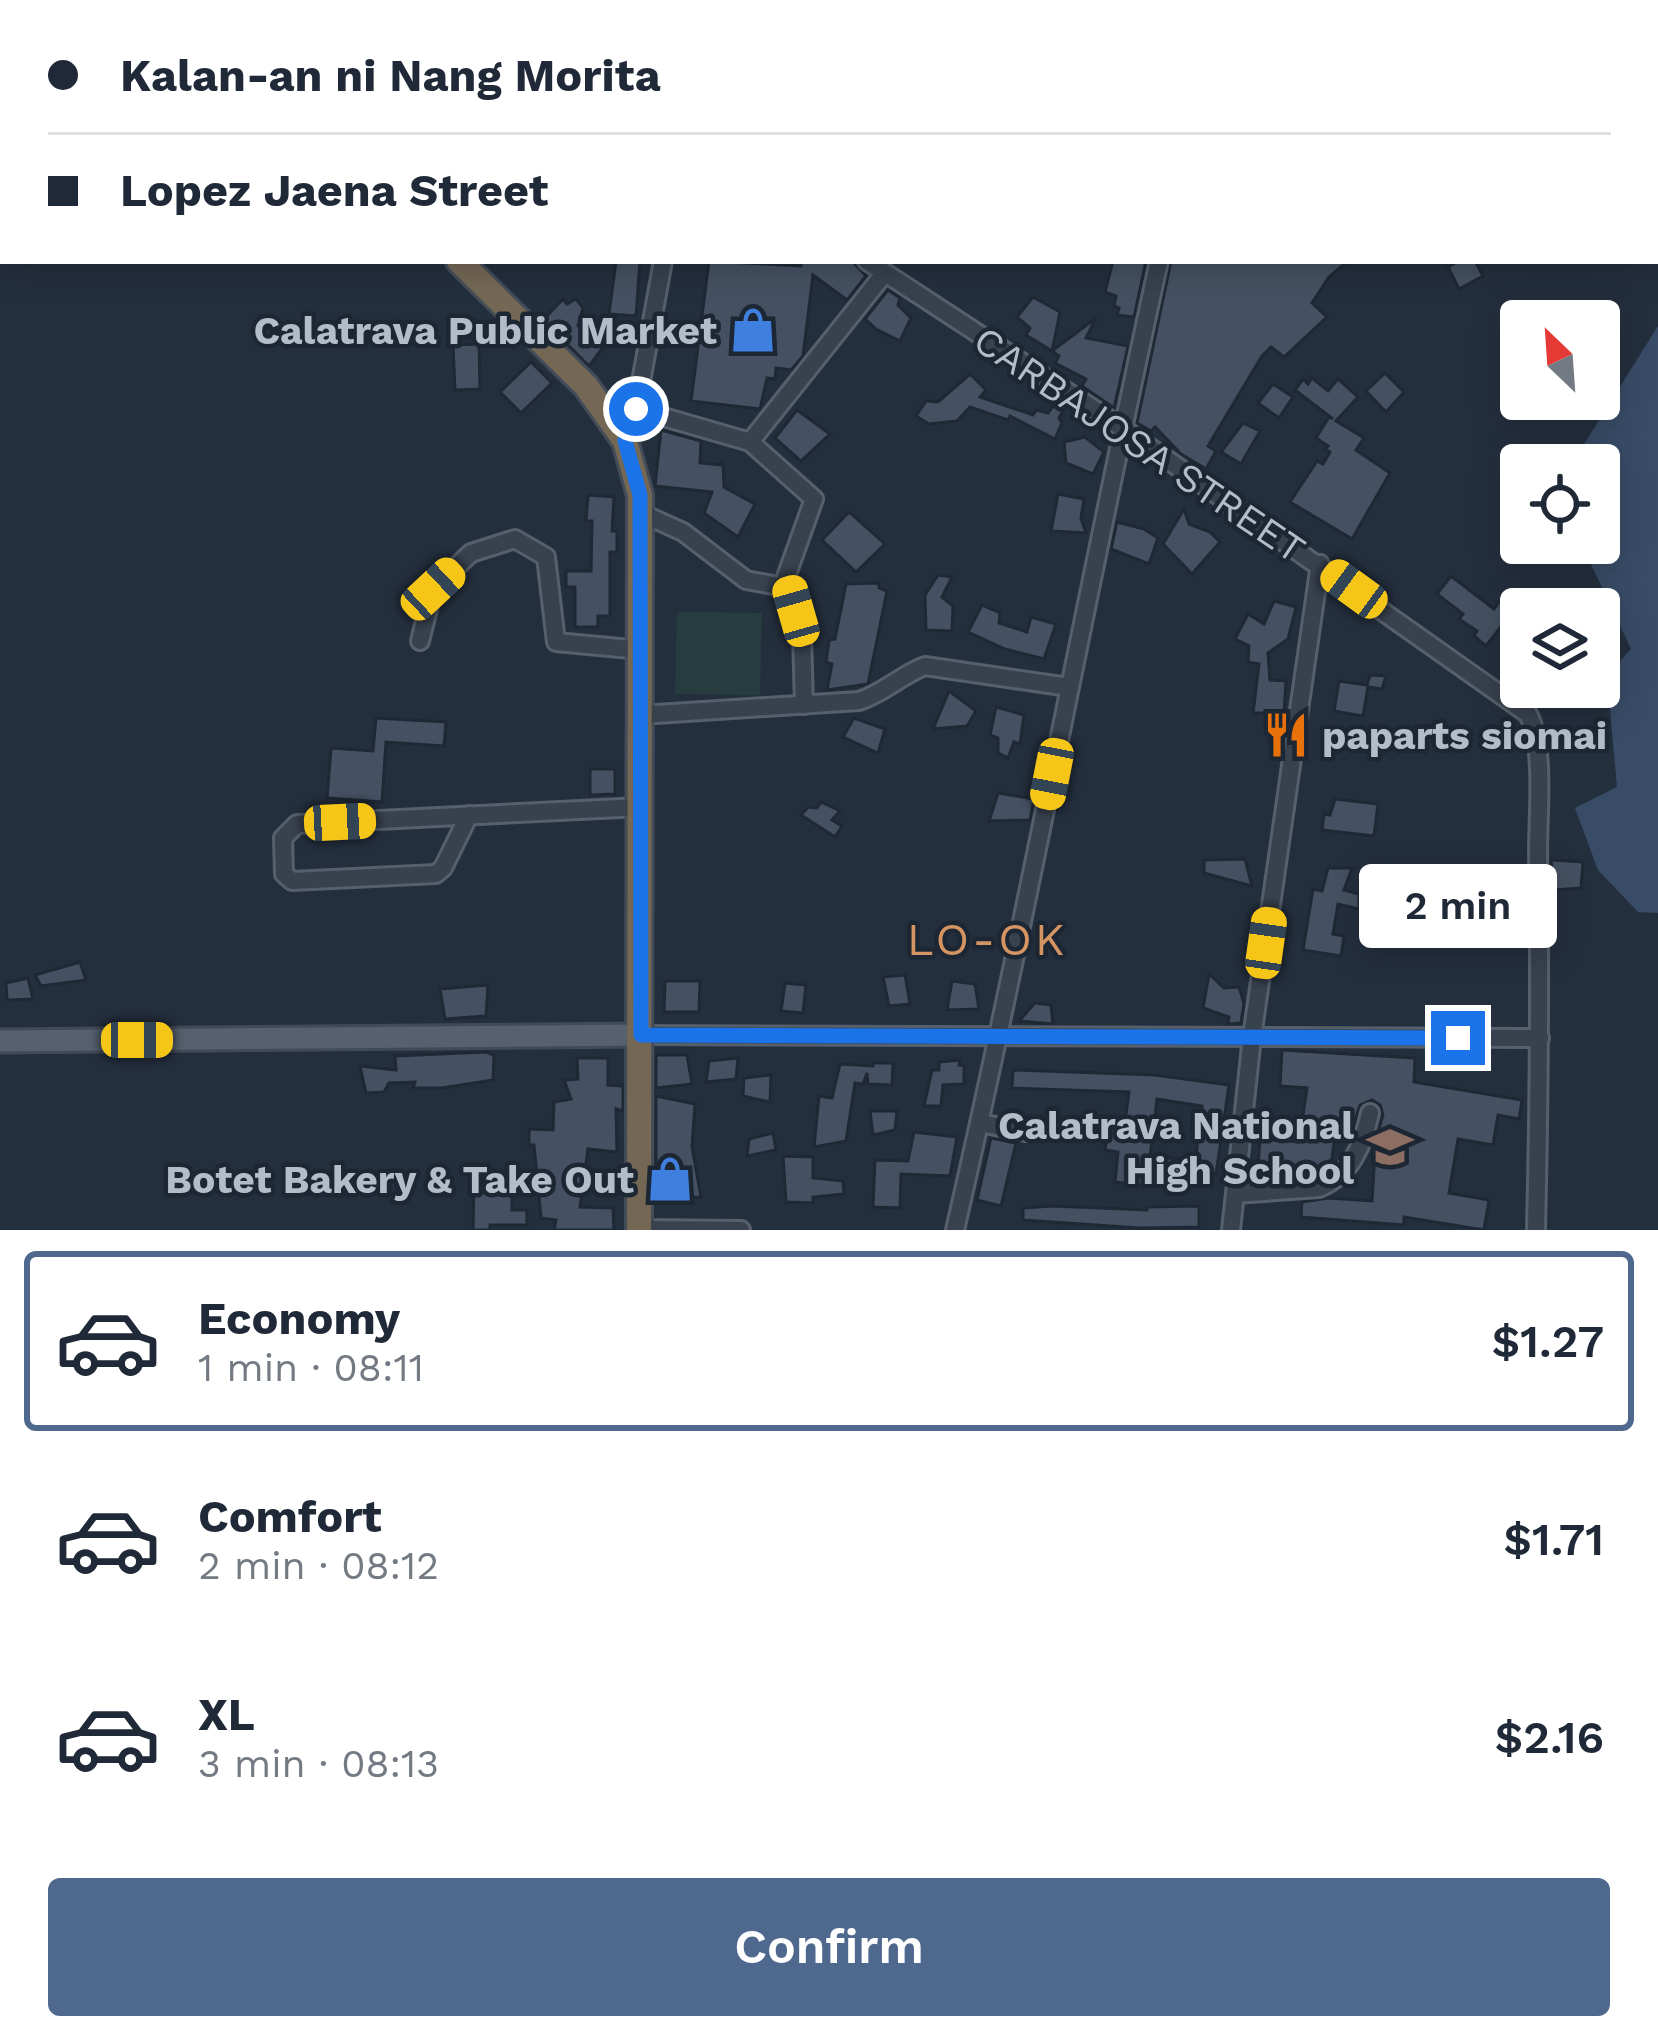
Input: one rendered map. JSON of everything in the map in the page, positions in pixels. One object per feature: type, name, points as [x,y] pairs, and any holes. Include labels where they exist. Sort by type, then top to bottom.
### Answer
[{"type":"highway","points":[[462,264],[586,386],[625,441],[640,495],[639,1229]]},
{"type":"main road","points":[[0,1041],[641,1035]]},
{"type":"street","points":[[625,441],[636,409],[662,264]]},
{"type":"street","name":"CARBAJOSA STREET","points":[[871,264],[1121,427],[1528,714],[1534,726],[1538,781],[1540,1039]]},
{"type":"street","points":[[955,1230],[1000,1036],[1121,427],[1158,264]]},
{"type":"street","points":[[750,442],[884,274]]},
{"type":"street","points":[[636,409],[750,442],[814,500],[786,577],[802,634],[804,705]]},
{"type":"street","points":[[640,513],[683,532],[746,580],[789,588]]},
{"type":"street","points":[[420,641],[433,589],[471,553],[515,538],[546,557],[556,642],[640,650]]},
{"type":"street","points":[[1231,1230],[1252,1037],[1320,564]]},
{"type":"street","points":[[640,715],[859,701],[880,694],[925,666],[1069,687]]},
{"type":"street","points":[[469,815],[436,874],[292,880],[284,874],[283,838],[297,824],[469,815],[641,807]]},
{"type":"street","points":[[641,1035],[1540,1039],[1536,1230]]},
{"type":"street","points":[[1235,1194],[1330,1184],[1343,1175],[1363,1142],[1370,1113]]},
{"type":"street","points":[[980,1123],[1026,1132]]},
{"type":"street","points":[[639,1229],[741,1230]]},
{"type":"green space","points":[[677,612],[762,613],[760,695],[675,694]]},
{"type":"water","points":[[1658,326],[1658,913],[1638,912],[1598,870],[1575,808],[1617,787],[1610,708],[1620,708],[1620,661],[1631,649],[1620,626],[1620,588],[1602,588],[1591,564],[1620,564],[1620,444],[1584,444],[1599,420],[1620,420],[1620,387]]},
{"type":"building","points":[[616,264],[640,264],[636,316],[609,314]]},
{"type":"building","name":"Calatrava Public Market","points":[[709,264],[855,264],[866,276],[847,300],[813,275],[803,356],[791,370],[776,368],[775,379],[767,378],[760,409],[691,401]]},
{"type":"building","points":[[1112,264],[1145,264],[1134,317],[1117,315],[1116,296],[1105,292]]},
{"type":"building","points":[[1170,264],[1344,264],[1312,303],[1327,317],[1284,357],[1271,347],[1262,356],[1208,446],[1216,451],[1206,469],[1181,454],[1155,427],[1151,431],[1137,423]]},
{"type":"building","points":[[1477,264],[1483,276],[1459,289],[1448,267]]},
{"type":"building","points":[[888,290],[900,298],[898,305],[911,318],[900,341],[865,319]]},
{"type":"building","points":[[1033,297],[1060,312],[1052,351],[1026,335],[1030,328],[1017,317]]},
{"type":"building","points":[[563,299],[567,304],[576,299],[583,308],[578,326],[605,345],[589,366],[543,320]]},
{"type":"building","points":[[1096,318],[1086,338],[1128,346],[1114,408],[1082,386],[1086,379],[1055,363],[1059,356],[1052,351]]},
{"type":"building","points":[[479,344],[480,389],[455,390],[453,345]]},
{"type":"building","points":[[531,362],[552,383],[521,413],[500,392]]},
{"type":"building","points":[[1385,373],[1404,392],[1386,412],[1366,391]]},
{"type":"building","points":[[970,374],[986,390],[980,397],[1033,415],[1036,410],[1048,413],[1057,401],[1066,406],[1055,439],[1010,416],[1008,420],[970,407],[957,421],[929,424],[916,416],[926,401],[938,402]]},
{"type":"building","points":[[1312,378],[1328,391],[1338,379],[1358,397],[1336,421],[1364,438],[1356,450],[1390,473],[1352,539],[1290,502],[1317,461],[1323,464],[1330,452],[1316,438],[1329,417],[1333,419],[1295,390],[1303,379],[1308,384]]},
{"type":"building","points":[[1273,384],[1293,397],[1279,418],[1258,403]]},
{"type":"building","points":[[797,410],[830,434],[801,461],[775,438]]},
{"type":"building","points":[[1243,423],[1260,431],[1241,464],[1221,452]]},
{"type":"building","points":[[661,430],[701,441],[700,463],[721,465],[723,461],[724,487],[755,504],[738,537],[704,513],[712,492],[655,486]]},
{"type":"building","points":[[1085,437],[1104,452],[1093,474],[1066,463],[1064,442]]},
{"type":"building","points":[[1058,494],[1084,499],[1081,518],[1086,533],[1051,531]]},
{"type":"building","points":[[588,495],[614,497],[612,531],[617,531],[617,552],[610,552],[610,616],[598,616],[598,627],[575,627],[575,587],[566,587],[566,571],[591,571]]},
{"type":"building","points":[[1184,509],[1189,524],[1210,532],[1220,542],[1192,574],[1163,544]]},
{"type":"building","points":[[849,512],[885,544],[856,572],[822,540]]},
{"type":"building","points":[[1117,522],[1158,538],[1149,564],[1111,549]]},
{"type":"building","points":[[938,575],[952,577],[942,597],[953,606],[952,631],[926,630],[925,595]]},
{"type":"building","points":[[1451,576],[1494,609],[1500,603],[1500,628],[1486,646],[1474,636],[1477,631],[1459,619],[1463,614],[1437,594]]},
{"type":"building","points":[[879,583],[887,591],[868,684],[827,690],[832,664],[826,662],[829,640],[835,639],[846,584]]},
{"type":"building","points":[[1274,601],[1296,607],[1288,639],[1268,653],[1270,680],[1286,681],[1284,713],[1253,713],[1259,664],[1248,662],[1249,646],[1235,639],[1248,614],[1264,624]]},
{"type":"building","points":[[982,605],[1000,613],[999,623],[1027,632],[1031,617],[1056,624],[1044,659],[1005,649],[968,632]]},
{"type":"building","points":[[1370,675],[1386,676],[1382,689],[1368,687],[1363,716],[1334,711],[1339,681],[1367,685]]},
{"type":"building","points":[[949,691],[976,711],[967,726],[933,729]]},
{"type":"building","points":[[996,707],[1024,715],[1020,744],[1014,742],[1008,758],[998,753],[998,738],[990,735]]},
{"type":"building","points":[[376,718],[446,722],[444,746],[386,742],[382,802],[327,798],[331,748],[373,751]]},
{"type":"building","points":[[854,718],[885,729],[878,753],[843,737]]},
{"type":"building","points":[[590,769],[615,769],[615,794],[590,795]]},
{"type":"building","points":[[998,793],[1034,799],[1030,820],[989,821]]},
{"type":"building","points":[[1335,799],[1378,804],[1374,836],[1322,830],[1324,814],[1330,815]]},
{"type":"building","points":[[821,802],[840,811],[832,820],[842,826],[835,837],[801,815]]},
{"type":"building","points":[[1245,859],[1252,886],[1204,873],[1204,860]]},
{"type":"building","points":[[1551,860],[1583,862],[1581,888],[1554,890]]},
{"type":"building","points":[[1328,868],[1352,868],[1344,890],[1359,894],[1359,909],[1338,904],[1333,934],[1344,936],[1341,956],[1303,950],[1313,889],[1322,891]]},
{"type":"building","points":[[80,962],[86,980],[41,986],[35,975]]},
{"type":"building","points":[[1209,974],[1224,988],[1239,987],[1244,1003],[1241,1023],[1228,1024],[1229,1017],[1203,1008]]},
{"type":"building","points":[[905,975],[910,1004],[889,1006],[883,977]]},
{"type":"building","points":[[28,978],[33,999],[7,1000],[6,983]]},
{"type":"building","points":[[665,981],[700,981],[699,1012],[664,1012]]},
{"type":"building","points":[[952,981],[975,984],[979,1009],[947,1010]]},
{"type":"building","points":[[785,983],[806,985],[803,1013],[781,1011]]},
{"type":"building","points":[[488,985],[486,1016],[445,1019],[440,989]]},
{"type":"building","points":[[1035,1003],[1051,1005],[1053,1024],[1019,1021]]},
{"type":"building","points":[[1282,1050],[1415,1058],[1414,1082],[1522,1100],[1519,1119],[1498,1115],[1493,1145],[1458,1139],[1449,1193],[1489,1200],[1484,1230],[1404,1217],[1404,1225],[1301,1217],[1302,1202],[1328,1198],[1372,1201],[1376,1138],[1383,1115],[1372,1100],[1360,1105],[1352,1129],[1336,1127],[1331,1166],[1326,1170],[1287,1164],[1286,1178],[1257,1180],[1260,1139],[1299,1142],[1307,1088],[1280,1086]]},
{"type":"building","points":[[494,1055],[493,1080],[442,1088],[389,1083],[384,1092],[366,1093],[360,1066],[396,1070],[395,1056]]},
{"type":"building","points":[[656,1055],[687,1055],[692,1084],[656,1088]]},
{"type":"building","points":[[577,1058],[608,1058],[608,1085],[623,1086],[623,1111],[616,1109],[617,1152],[588,1149],[580,1207],[613,1208],[614,1230],[554,1230],[556,1220],[541,1218],[529,1129],[553,1130],[554,1102],[571,1099],[564,1080],[578,1079]]},
{"type":"building","points":[[738,1058],[736,1079],[706,1082],[709,1061]]},
{"type":"building","points":[[960,1060],[964,1084],[943,1085],[941,1106],[924,1106],[932,1070],[939,1070],[939,1062]]},
{"type":"building","points":[[893,1063],[892,1085],[868,1084],[867,1073],[863,1084],[855,1083],[846,1141],[814,1147],[819,1096],[832,1098],[840,1064]]},
{"type":"building","points":[[1013,1070],[1155,1075],[1229,1085],[1216,1174],[1194,1172],[1202,1106],[1157,1099],[1150,1157],[1183,1159],[1182,1183],[1115,1182],[1118,1152],[1105,1150],[1108,1128],[1124,1130],[1129,1092],[1012,1088]]},
{"type":"building","points":[[771,1075],[770,1102],[743,1096],[744,1078]]},
{"type":"building","points":[[656,1096],[695,1104],[692,1147],[701,1197],[656,1199]]},
{"type":"building","points":[[870,1111],[897,1111],[895,1130],[873,1135]]},
{"type":"building","points":[[914,1132],[957,1137],[950,1176],[901,1174],[900,1208],[873,1207],[875,1160],[908,1161]]},
{"type":"building","points":[[773,1133],[776,1150],[747,1156],[749,1139]]},
{"type":"building","points":[[991,1138],[1016,1143],[1001,1206],[977,1200]]},
{"type":"building","points":[[783,1156],[813,1157],[813,1178],[843,1181],[844,1194],[813,1197],[813,1203],[786,1202]]},
{"type":"building","points":[[512,1181],[512,1210],[527,1210],[527,1225],[473,1230],[474,1183]]},
{"type":"building","points":[[1199,1206],[1199,1227],[1023,1220],[1023,1208],[1147,1210]]},
{"type":"place","name":"Calatrava Public Market","points":[[753,330]]},
{"type":"place","name":"paparts siomai","points":[[1286,735]]},
{"type":"place","name":"Calatrava National High School","points":[[1390,1147]]},
{"type":"place","name":"Botet Bakery & Take Out","points":[[670,1179]]},
{"type":"district","name":"LO-OK","points":[[987,939]]},
{"type":"route","points":[[636,409],[625,441],[640,495],[641,1035],[1458,1038]]}]
